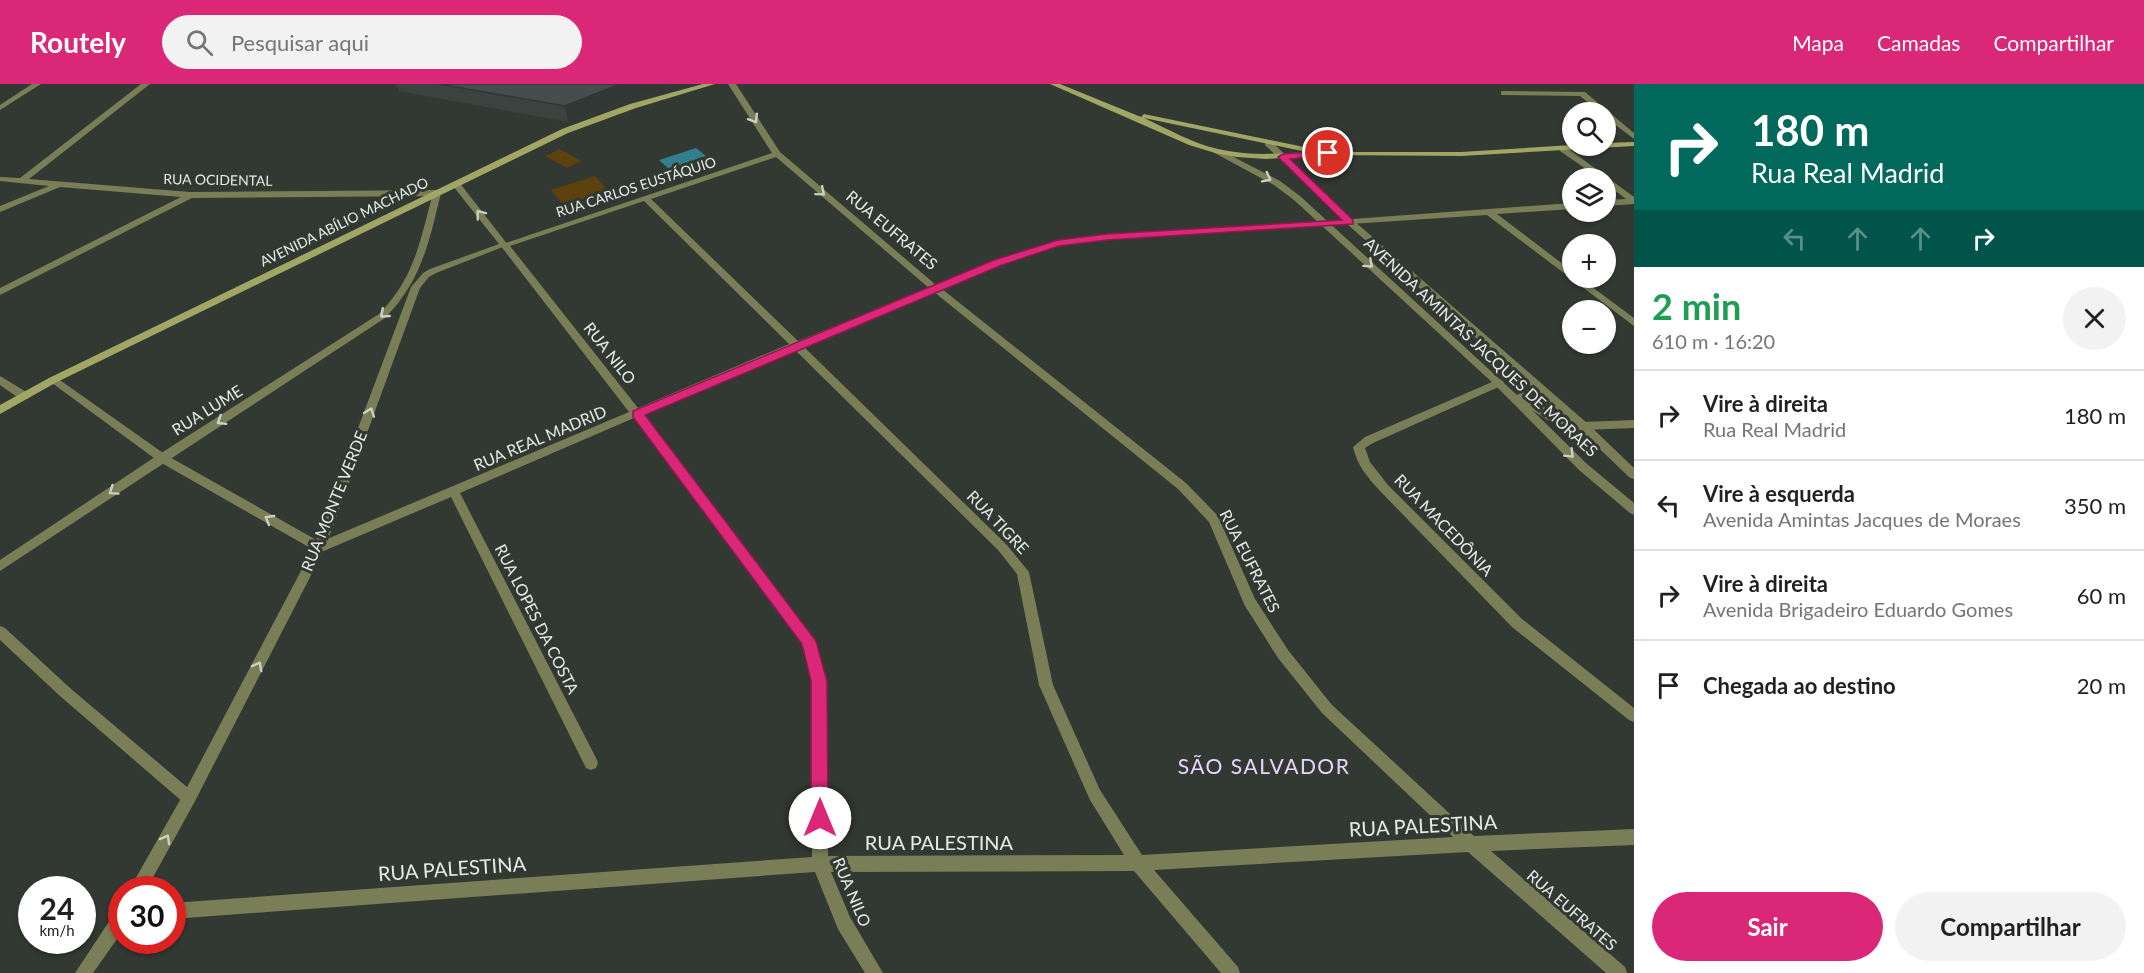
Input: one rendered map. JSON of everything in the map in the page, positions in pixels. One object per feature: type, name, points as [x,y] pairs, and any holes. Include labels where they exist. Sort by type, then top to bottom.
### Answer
[{"type":"main road","name":"AVENIDA ABÍLIO MACHADO","points":[[0,410],[53,380],[565,131],[633,106],[711,84]]},
{"type":"main road","points":[[1054,84],[1192,143],[1215,151],[1250,156],[1283,157],[1328,153],[1441,155],[1562,149]]},
{"type":"main road","points":[[1117,109],[1268,143],[1328,153]]},
{"type":"main road","points":[[1192,143],[1198,135],[1215,131]]},
{"type":"main road","points":[[1616,145],[1634,144]]},
{"type":"street","points":[[0,108],[37,84]]},
{"type":"street","points":[[24,179],[146,84]]},
{"type":"street","name":"RUA EUFRATES","points":[[732,84],[777,154],[936,289],[1182,486],[1214,519],[1250,602],[1283,654],[1327,709],[1471,844],[1619,973]]},
{"type":"street","points":[[1504,93],[1582,94],[1591,102]]},
{"type":"street","points":[[1616,123],[1634,137]]},
{"type":"street","name":"AVENIDA AMINTAS JACQUES DE MORAES","points":[[1268,143],[1350,222],[1583,426],[1634,475]]},
{"type":"street","name":"AVENIDA AMINTAS JACQUES DE MORAES","points":[[1215,151],[1277,183],[1297,198],[1499,383],[1583,467],[1634,510]]},
{"type":"street","name":"RUA CARLOS EUSTÁQUIO","points":[[504,245],[777,154]]},
{"type":"street","points":[[1573,156],[1589,168]]},
{"type":"street","name":"RUA OCIDENTAL","points":[[0,179],[24,179],[190,195],[437,193]]},
{"type":"street","points":[[0,209],[58,184]]},
{"type":"street","name":"RUA NILO","points":[[456,184],[637,414],[808,641],[819,681],[820,864],[844,923],[875,973]]},
{"type":"street","points":[[1616,188],[1634,201]]},
{"type":"street","name":"RUA LUME","points":[[0,566],[162,458],[373,323],[402,297],[417,267],[437,193]]},
{"type":"street","points":[[0,292],[190,195]]},
{"type":"street","name":"RUA TIGRE","points":[[646,198],[1002,548],[1023,572],[1046,685],[1095,795],[1138,863],[1232,973]]},
{"type":"street","points":[[1616,202],[1634,201]]},
{"type":"street","name":"RUA REAL MADRID","points":[[320,548],[796,345],[998,263],[1058,243],[1107,237],[1562,207]]},
{"type":"street","points":[[1489,212],[1562,268]]},
{"type":"street","name":"RUA MONTE VERDE","points":[[145,876],[189,798],[320,548],[416,287],[426,275],[433,271],[504,245]]},
{"type":"street","points":[[1589,288],[1634,323]]},
{"type":"street","points":[[0,380],[24,396]]},
{"type":"street","points":[[53,380],[162,458],[320,548]]},
{"type":"street","points":[[1499,383],[1525,398],[1551,420],[1561,424],[1583,426],[1634,424]]},
{"type":"street","name":"RUA MACEDÔNIA","points":[[1499,383],[1369,440],[1359,447],[1364,464],[1384,488],[1517,623],[1634,716]]},
{"type":"street","name":"RUA LOPES DA COSTA","points":[[453,490],[591,763]]},
{"type":"street","points":[[0,632],[65,692],[189,798]]},
{"type":"street","name":"RUA PALESTINA","points":[[186,909],[820,864],[1138,863],[1634,837]]},
{"type":"street","points":[[83,973],[108,937]]},
{"type":"shaded area","points":[[560,149],[581,161],[567,168],[545,156]]},
{"type":"shaded area","points":[[595,176],[608,191],[563,205],[551,190]]},
{"type":"water","points":[[696,148],[706,156],[669,169],[659,160]]},
{"type":"building","points":[[439,84],[620,84],[565,106]]},
{"type":"district","name":"SÃO SALVADOR","points":[[1264,767]]},
{"type":"route","points":[[820,818],[819,681],[808,641],[637,414],[796,345],[998,263],[1058,243],[1107,237],[1350,222],[1283,157],[1328,153]]}]
